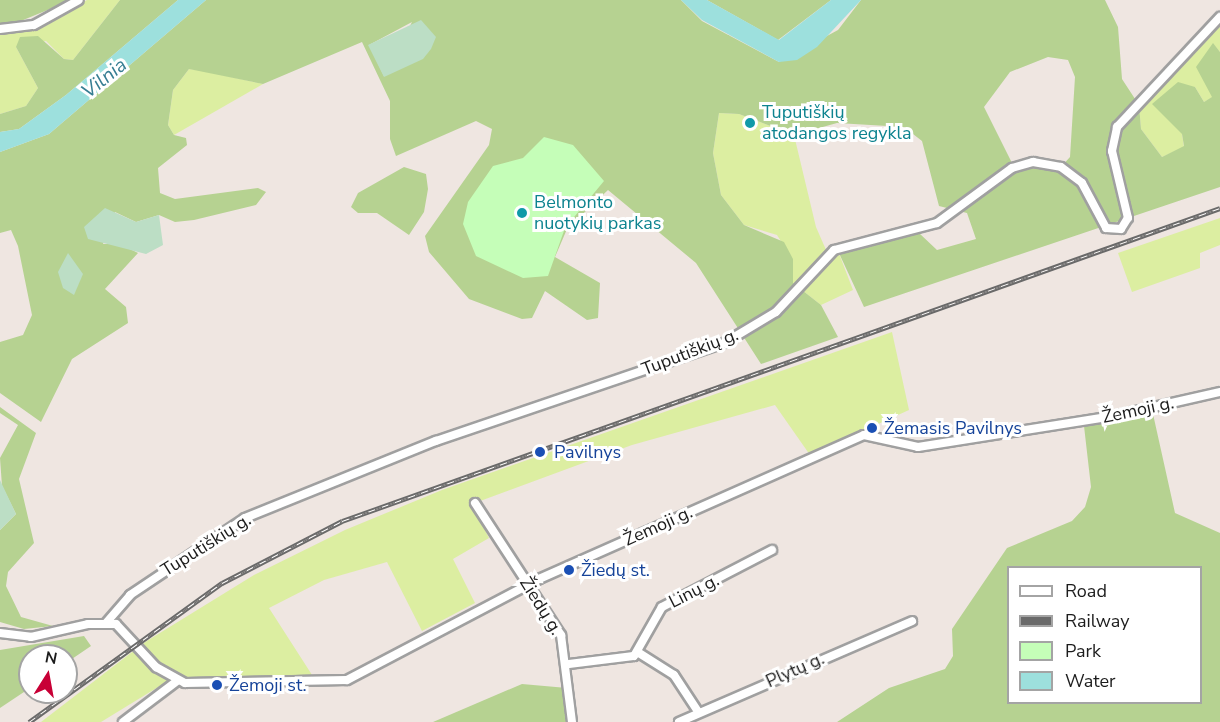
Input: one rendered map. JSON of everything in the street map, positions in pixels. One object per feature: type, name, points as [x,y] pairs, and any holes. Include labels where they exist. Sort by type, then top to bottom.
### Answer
[{"type":"street","points":[[0,29],[34,25],[79,0]]},
{"type":"street","name":"Tuputiškių g.","points":[[106,622],[130,595],[245,518],[436,441],[726,342],[776,312],[834,250],[937,223],[1012,168],[1033,162],[1061,167],[1082,183],[1106,228],[1121,229],[1128,218],[1114,166],[1114,136],[1124,116],[1220,17]]},
{"type":"street","name":"Žemoji g.","points":[[177,681],[347,680],[530,585],[864,435],[918,447],[1114,416],[1220,392]]},
{"type":"street","name":"Žiedų g.","points":[[475,503],[561,635],[568,664],[572,722]]},
{"type":"street","name":"Linų g.","points":[[639,653],[662,607],[772,550]]},
{"type":"street","name":"Plytų g.","points":[[679,722],[912,621]]},
{"type":"street","points":[[0,633],[31,638],[106,622],[123,627],[156,667],[177,681],[123,722]]},
{"type":"street","points":[[568,664],[639,653],[674,675],[699,713]]},
{"type":"green space","points":[[0,0],[72,0],[11,25],[0,24]]},
{"type":"green space","points":[[87,0],[120,0],[73,60],[64,59],[46,41],[16,47],[38,88],[26,106],[0,114],[0,33],[37,28]]},
{"type":"green space","points":[[120,0],[178,0],[66,95],[19,129],[0,132],[0,114],[26,106],[38,88],[16,47],[20,37],[38,36],[64,59],[73,60]]},
{"type":"green space","points":[[206,0],[681,0],[702,21],[779,62],[838,30],[861,0],[1105,0],[1118,27],[1122,79],[1139,105],[1141,129],[1162,157],[1184,146],[1182,134],[1152,104],[1178,82],[1195,87],[1204,102],[1212,97],[1196,67],[1213,43],[1220,52],[1220,187],[864,307],[838,251],[919,233],[937,250],[976,239],[967,213],[939,206],[922,141],[904,127],[837,123],[794,135],[739,114],[719,113],[713,153],[721,195],[744,225],[784,242],[793,259],[793,283],[821,305],[838,337],[761,364],[696,263],[608,190],[567,229],[555,257],[600,283],[598,318],[587,320],[545,291],[532,318],[522,319],[469,299],[429,252],[425,236],[489,145],[492,129],[476,121],[396,156],[390,139],[390,101],[362,42],[263,84],[189,69],[173,90],[168,125],[174,135],[186,138],[187,145],[158,168],[160,193],[175,199],[258,188],[266,192],[256,205],[194,220],[175,222],[159,215],[136,222],[115,212],[103,244],[120,244],[138,253],[105,289],[126,307],[128,323],[72,359],[41,422],[0,393],[0,342],[23,335],[32,315],[18,246],[11,230],[0,233],[0,152],[49,134]],"holes":[[[412,22],[384,76],[369,45]],[[1048,57],[1068,60],[1075,77],[1070,157],[1060,168],[1022,169],[1012,163],[984,107],[1010,72]]]},
{"type":"green space","points":[[707,0],[831,0],[778,40]]},
{"type":"green space","points":[[421,20],[436,37],[431,49],[423,59],[384,77],[368,45]]},
{"type":"green space","points":[[1220,20],[1220,52],[1213,44],[1213,97],[1204,102],[1195,87],[1182,134],[1184,147],[1162,157],[1141,129],[1139,105]]},
{"type":"green space","points":[[189,69],[263,84],[174,135],[168,125],[173,90]]},
{"type":"green space","points":[[719,113],[739,114],[794,135],[816,227],[830,259],[838,251],[853,290],[821,305],[793,283],[792,259],[777,235],[744,225],[721,195],[713,153]]},
{"type":"green space","name":"Belmonto nuotykių parkas","points":[[544,137],[573,145],[604,181],[565,228],[548,276],[523,278],[476,256],[463,224],[468,202],[493,166],[523,158]]},
{"type":"green space","points":[[404,167],[426,174],[428,189],[424,212],[409,235],[377,213],[358,213],[351,207],[358,193]]},
{"type":"green space","points":[[105,208],[136,222],[159,215],[163,245],[146,254],[88,239],[84,227]]},
{"type":"green space","points":[[1220,218],[1220,245],[1200,253],[1200,268],[1132,292],[1118,253]]},
{"type":"green space","points":[[68,253],[83,274],[74,295],[63,288],[58,272]]},
{"type":"green space","points":[[892,332],[909,410],[810,455],[775,405],[632,445],[472,504],[489,538],[453,559],[475,603],[422,631],[387,562],[324,580],[269,608],[314,678],[183,678],[158,664],[142,644],[254,575],[345,530],[442,490]]},
{"type":"green space","points":[[0,407],[36,433],[19,479],[34,543],[8,572],[6,586],[21,617],[53,626],[24,629],[0,622],[0,530],[16,514],[2,486],[0,458],[18,425],[0,413]]},
{"type":"green space","points":[[1153,414],[1175,513],[1220,533],[1220,722],[837,722],[889,688],[945,669],[953,656],[952,629],[1007,548],[1072,521],[1085,507],[1091,487],[1084,426]]},
{"type":"green space","points":[[0,480],[16,514],[0,530]]},
{"type":"green space","points":[[84,636],[91,646],[78,655],[78,644],[36,644]]},
{"type":"green space","points":[[18,647],[18,696],[0,708],[0,650]]},
{"type":"green space","points":[[136,649],[168,681],[101,722],[41,722],[64,704],[78,704],[78,694]]},
{"type":"green space","points":[[522,684],[567,688],[570,722],[433,722]]},
{"type":"water","name":"Vilnia","points":[[178,0],[206,0],[49,134],[0,152],[0,132],[19,129],[66,95]]},
{"type":"water","points":[[681,0],[707,0],[779,40],[831,0],[861,0],[817,47],[797,60],[779,62],[702,20]]},
{"type":"railway","points":[[29,722],[222,583],[342,521],[1220,208]]},
{"type":"place","name":"Tuputiškių atodangos regykla","points":[[750,123]]},
{"type":"place","name":"Belmonto nuotykių parkas","points":[[522,213]]},
{"type":"place","name":"Žemasis Pavilnys","points":[[872,428]]},
{"type":"place","name":"Pavilnys","points":[[540,452]]},
{"type":"place","name":"Žiedų st.","points":[[569,570]]},
{"type":"place","name":"Žemoji st.","points":[[217,685]]}]
